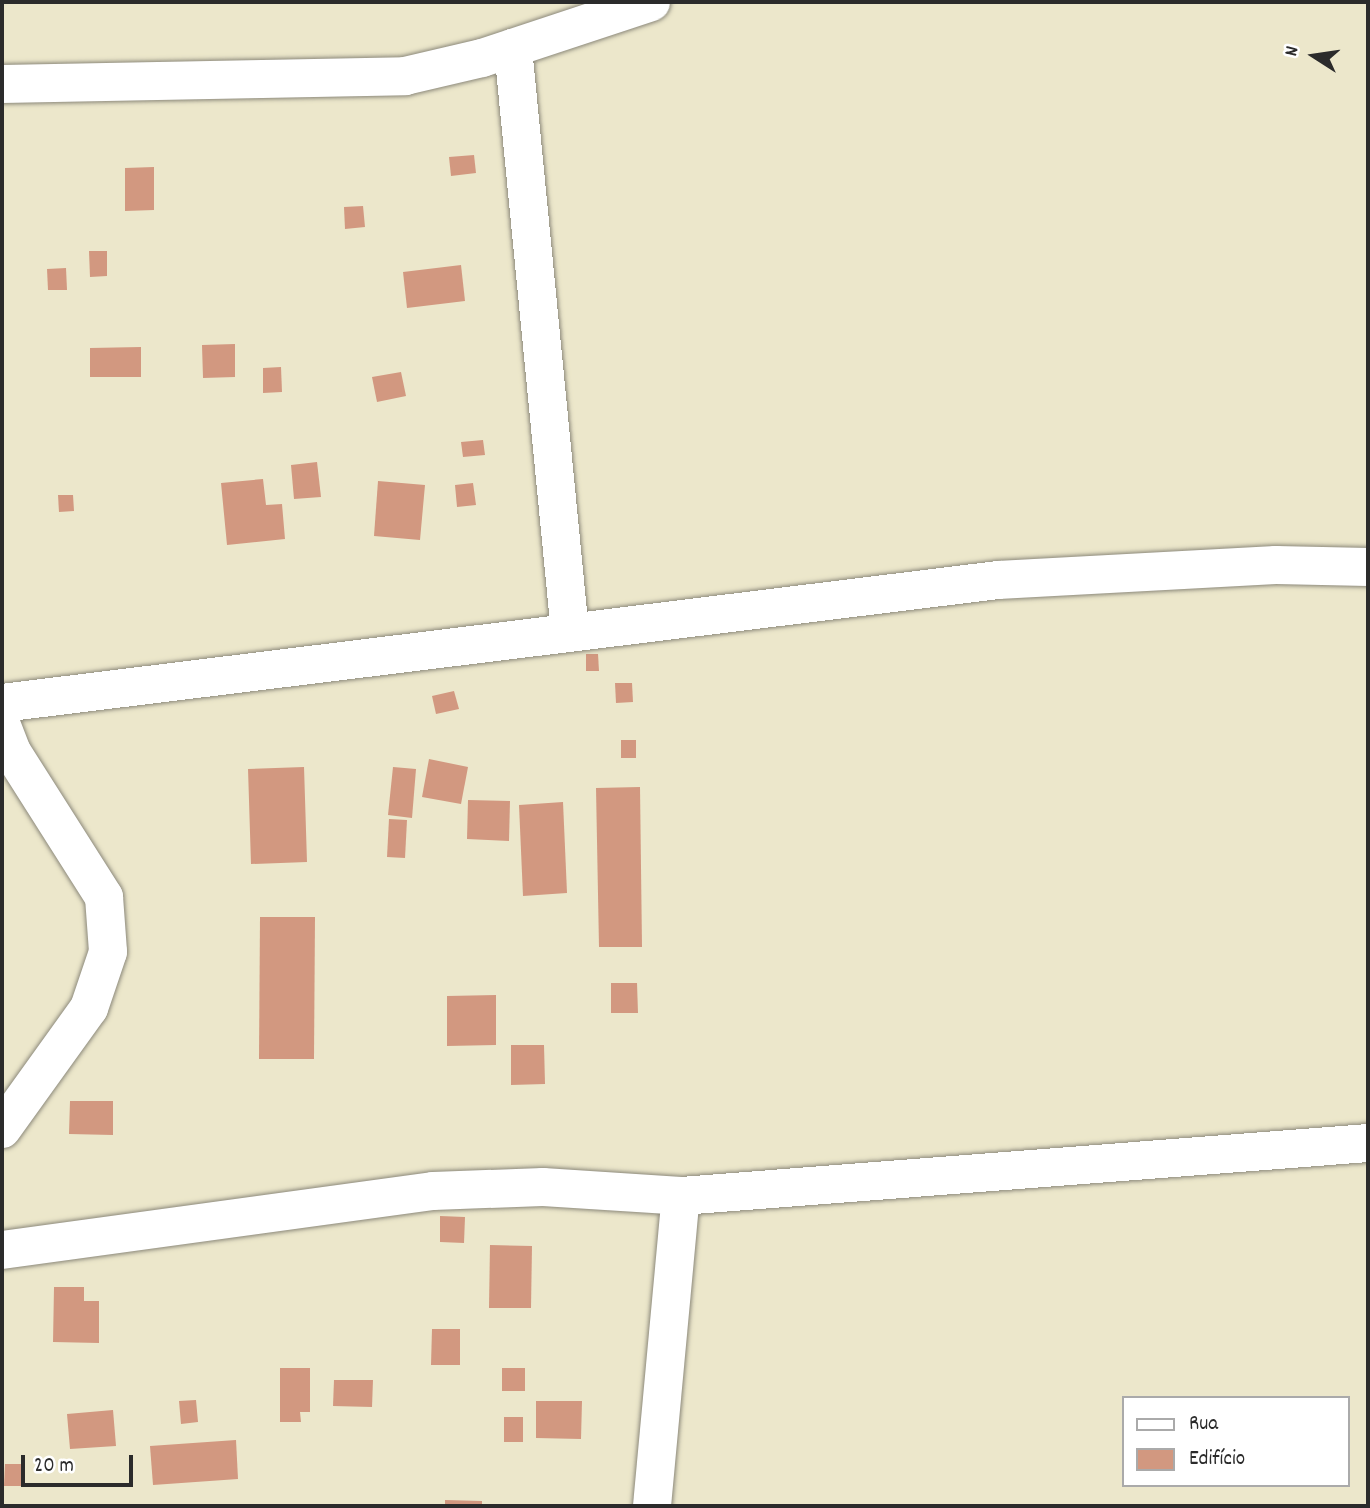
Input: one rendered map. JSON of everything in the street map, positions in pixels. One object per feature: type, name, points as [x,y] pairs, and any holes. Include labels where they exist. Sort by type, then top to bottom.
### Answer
[{"type":"street","points":[[2,84],[405,76],[513,48],[651,2]]},
{"type":"street","points":[[513,48],[570,632]]},
{"type":"street","points":[[2,703],[998,580],[1276,565],[1368,567]]},
{"type":"street","points":[[2,726],[12,752],[104,897],[108,952],[89,1008],[2,1129]]},
{"type":"street","points":[[2,1250],[433,1191],[543,1187],[681,1196],[1368,1143]]},
{"type":"street","points":[[652,1506],[681,1196]]},
{"type":"building","points":[[474,155],[476,173],[451,176],[449,157]]},
{"type":"building","points":[[154,167],[154,210],[125,211],[125,168]]},
{"type":"building","points":[[363,206],[365,227],[345,229],[344,207]]},
{"type":"building","points":[[89,251],[107,251],[107,276],[90,277]]},
{"type":"building","points":[[461,265],[465,301],[407,308],[403,272]]},
{"type":"building","points":[[66,268],[67,290],[48,290],[47,269]]},
{"type":"building","points":[[235,344],[235,377],[203,378],[202,345]]},
{"type":"building","points":[[141,347],[141,377],[90,377],[90,348]]},
{"type":"building","points":[[281,367],[282,392],[263,393],[263,368]]},
{"type":"building","points":[[401,372],[406,396],[377,402],[372,377]]},
{"type":"building","points":[[483,440],[485,455],[463,457],[461,442]]},
{"type":"building","points":[[317,462],[321,497],[294,499],[291,465]]},
{"type":"building","points":[[263,479],[266,505],[282,504],[285,539],[227,545],[221,483]]},
{"type":"building","points":[[378,481],[425,485],[420,540],[374,536]]},
{"type":"building","points":[[473,483],[476,505],[457,507],[455,485]]},
{"type":"building","points":[[58,495],[73,495],[74,511],[59,512]]},
{"type":"building","points":[[586,654],[598,654],[599,671],[586,671]]},
{"type":"building","points":[[615,683],[632,683],[633,702],[616,703]]},
{"type":"building","points":[[454,691],[459,709],[436,714],[432,696]]},
{"type":"building","points":[[621,740],[636,740],[636,758],[621,758]]},
{"type":"building","points":[[429,759],[468,767],[461,804],[422,797]]},
{"type":"building","points":[[304,767],[307,862],[251,864],[248,769]]},
{"type":"building","points":[[393,767],[416,769],[412,818],[388,815]]},
{"type":"building","points":[[640,787],[642,947],[599,947],[596,788]]},
{"type":"building","points":[[468,800],[510,801],[509,841],[467,839]]},
{"type":"building","points":[[563,802],[567,893],[523,896],[519,805]]},
{"type":"building","points":[[389,819],[407,820],[405,858],[387,857]]},
{"type":"building","points":[[260,917],[315,917],[314,1059],[259,1059]]},
{"type":"building","points":[[611,983],[637,983],[638,1013],[611,1013]]},
{"type":"building","points":[[496,995],[496,1045],[447,1046],[447,996]]},
{"type":"building","points":[[511,1045],[544,1045],[545,1084],[511,1085]]},
{"type":"building","points":[[70,1101],[113,1101],[113,1135],[69,1134]]},
{"type":"building","points":[[440,1216],[465,1217],[464,1243],[440,1242]]},
{"type":"building","points":[[490,1245],[532,1246],[531,1308],[489,1308]]},
{"type":"building","points":[[54,1287],[84,1287],[84,1301],[99,1301],[99,1343],[53,1342]]},
{"type":"building","points":[[432,1329],[460,1329],[460,1365],[431,1365]]},
{"type":"building","points":[[280,1368],[310,1368],[310,1412],[300,1412],[301,1422],[280,1422]]},
{"type":"building","points":[[502,1368],[525,1368],[525,1391],[502,1391]]},
{"type":"building","points":[[334,1380],[373,1380],[372,1407],[333,1406]]},
{"type":"building","points":[[196,1400],[198,1422],[181,1424],[179,1401]]},
{"type":"building","points":[[536,1401],[582,1401],[581,1439],[536,1438]]},
{"type":"building","points":[[113,1410],[116,1446],[70,1449],[67,1414]]},
{"type":"building","points":[[504,1417],[523,1417],[523,1442],[504,1442]]},
{"type":"building","points":[[236,1440],[238,1479],[153,1485],[150,1446]]},
{"type":"building","points":[[5,1464],[22,1464],[22,1486],[4,1486]]},
{"type":"building","points":[[445,1500],[482,1501],[482,1506],[445,1506]]}]
